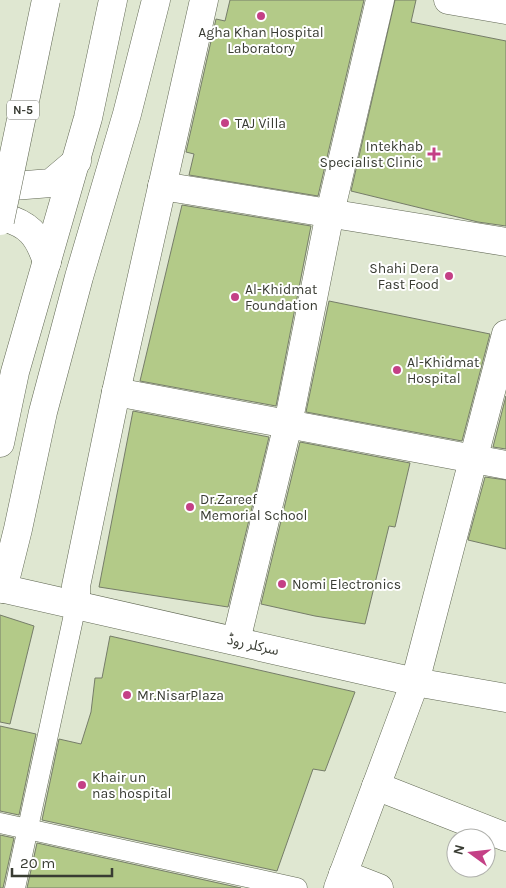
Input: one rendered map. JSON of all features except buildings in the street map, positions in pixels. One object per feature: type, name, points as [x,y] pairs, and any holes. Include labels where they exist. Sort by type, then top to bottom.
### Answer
[{"type":"main road","name":"N-5","points":[[0,221],[46,0]]},
{"type":"main road","points":[[0,443],[16,372],[88,118],[113,0]]},
{"type":"main road","points":[[1,593],[18,529],[43,412],[79,277],[127,114],[156,0]]},
{"type":"main road","points":[[76,604],[76,586],[116,392],[204,0]]},
{"type":"main road","points":[[236,641],[288,424],[330,213],[380,0]]},
{"type":"main road","points":[[448,0],[506,10]]},
{"type":"main road","points":[[0,187],[51,184],[77,161]]},
{"type":"main road","points":[[162,186],[506,242]]},
{"type":"main road","points":[[0,216],[10,218],[29,228],[41,243],[47,262]]},
{"type":"main road","points":[[379,888],[341,881],[415,682],[506,334]]},
{"type":"main road","points":[[116,392],[506,465]]},
{"type":"main road","name":"سرکلر روڈ","points":[[1,593],[76,604],[415,682],[506,698]]},
{"type":"main road","points":[[376,786],[506,837]]},
{"type":"lane","points":[[15,888],[76,604]]},
{"type":"lane","points":[[0,823],[297,888]]},
{"type":"place","name":"Agha Khan Hospital Laboratory","points":[[261,16]]},
{"type":"place","name":"TAJ Villa","points":[[225,123]]},
{"type":"place","name":"Intekhab Specialist Clinic","points":[[434,154]]},
{"type":"place","name":"Shahi Dera Fast Food","points":[[449,276]]},
{"type":"place","name":"Al-Khidmat Foundation","points":[[235,297]]},
{"type":"place","name":"Al-Khidmat Hospital","points":[[397,370]]},
{"type":"place","name":"Dr.Zareef Memorial School","points":[[190,507]]},
{"type":"place","name":"Nomi Electronics","points":[[282,584]]},
{"type":"place","name":"Mr.NisarPlaza","points":[[127,695]]},
{"type":"place","name":"Khair un nas hospital","points":[[82,785]]}]
